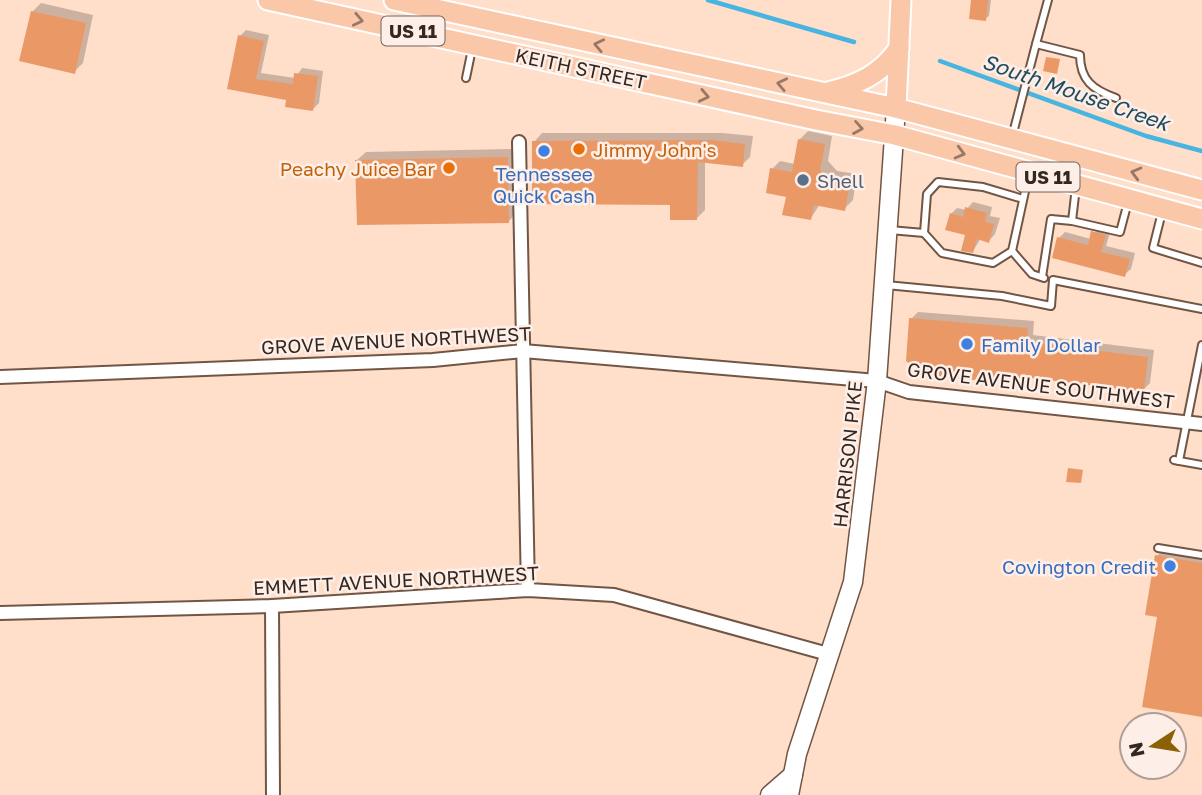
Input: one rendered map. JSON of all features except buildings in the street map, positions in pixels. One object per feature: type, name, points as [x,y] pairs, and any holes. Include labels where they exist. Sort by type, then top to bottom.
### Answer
[{"type":"main road","name":"KEITH STREET","points":[[268,0],[895,135]]},
{"type":"main road","name":"KEITH STREET","points":[[394,0],[896,108]]},
{"type":"main road","points":[[896,108],[901,0]]},
{"type":"main road","points":[[473,44],[479,19]]},
{"type":"main road","points":[[825,93],[849,87],[871,76],[888,65],[899,48]]},
{"type":"main road","name":"HARRISON PIKE","points":[[789,795],[828,654],[853,582],[877,381],[896,108]]},
{"type":"main road","name":"US 11","points":[[896,108],[1202,190]]},
{"type":"main road","name":"US 11","points":[[895,135],[1202,219]]},
{"type":"main road","points":[[770,795],[793,775]]},
{"type":"street","points":[[519,142],[528,590]]},
{"type":"street","name":"GROVE AVENUE NORTHWEST","points":[[0,377],[433,360],[523,351],[877,381]]},
{"type":"street","name":"GROVE AVENUE SOUTHWEST","points":[[877,381],[909,392],[1202,424]]},
{"type":"street","name":"EMMETT AVENUE NORTHWEST","points":[[0,613],[272,606],[528,590],[614,595],[828,654]]},
{"type":"street","points":[[272,606],[273,795]]},
{"type":"lane","points":[[1012,139],[1048,0]]},
{"type":"lane","points":[[466,78],[473,44]]},
{"type":"lane","points":[[1036,44],[1080,55],[1082,74],[1087,82],[1116,98]]},
{"type":"lane","points":[[888,230],[924,233],[942,253],[993,263],[1012,251],[1029,172]]},
{"type":"lane","points":[[924,233],[927,194],[938,182],[983,187],[1023,199]]},
{"type":"lane","points":[[1072,221],[1077,185]]},
{"type":"lane","points":[[1042,277],[1051,219],[1120,232],[1128,200]]},
{"type":"lane","points":[[1163,208],[1153,248],[1202,264]]},
{"type":"lane","points":[[1012,251],[1032,274],[1202,309]]},
{"type":"lane","points":[[884,285],[1002,296],[1051,306],[1052,280]]},
{"type":"lane","points":[[1202,345],[1176,461],[1202,465]]},
{"type":"lane","points":[[1158,548],[1202,555]]},
{"type":"waterway","name":"South Mouse Creek","points":[[708,0],[854,42]]},
{"type":"waterway","name":"South Mouse Creek","points":[[940,61],[1146,136],[1202,151]]},
{"type":"place","name":"Jimmy John's","points":[[579,149]]},
{"type":"place","name":"Tennessee Quick Cash","points":[[544,151]]},
{"type":"place","name":"Peachy Juice Bar","points":[[449,168]]},
{"type":"place","name":"Shell","points":[[803,180]]},
{"type":"place","name":"Family Dollar","points":[[967,344]]},
{"type":"place","name":"Covington Credit","points":[[1170,566]]}]
